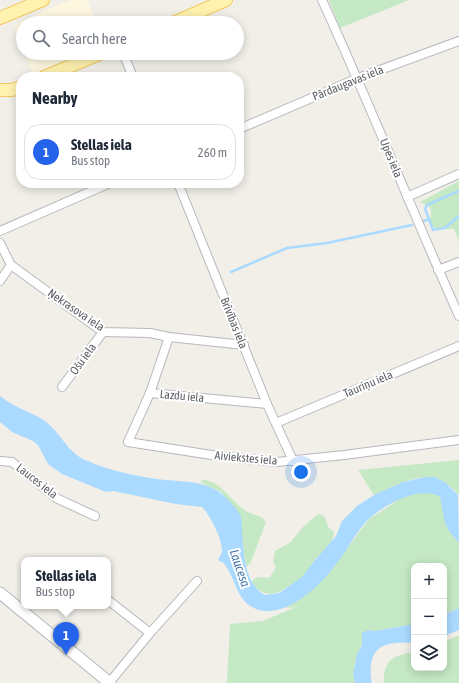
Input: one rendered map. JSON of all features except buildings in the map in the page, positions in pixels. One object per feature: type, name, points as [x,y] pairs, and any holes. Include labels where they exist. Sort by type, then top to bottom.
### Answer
[{"type":"main road","points":[[0,18],[42,0]]},
{"type":"main road","points":[[188,16],[226,0]]},
{"type":"main road","points":[[56,72],[85,60]]},
{"type":"street","name":"Upes iela","points":[[322,0],[358,78],[407,197],[459,316]]},
{"type":"street","name":"Pārdaugavas iela","points":[[244,127],[358,78],[459,41]]},
{"type":"street","points":[[126,60],[131,72]]},
{"type":"street","points":[[0,96],[11,89]]},
{"type":"street","points":[[407,197],[459,174]]},
{"type":"street","points":[[0,231],[99,188]]},
{"type":"street","name":"Brīvības iela","points":[[180,188],[267,404],[293,461]]},
{"type":"street","name":"Ņekrasova iela","points":[[0,243],[11,265],[103,332],[150,333],[169,337],[244,345]]},
{"type":"street","points":[[438,270],[459,262]]},
{"type":"street","points":[[0,281],[11,265]]},
{"type":"street","name":"Ošu iela","points":[[62,387],[103,332]]},
{"type":"street","points":[[150,393],[169,337]]},
{"type":"street","name":"Tauriņu iela","points":[[276,423],[459,346]]},
{"type":"street","name":"Lazdu iela","points":[[128,442],[150,393],[267,404]]},
{"type":"street","name":"Aiviekstes iela","points":[[128,442],[218,456],[277,462],[459,440]]},
{"type":"street","name":"Lauces iela","points":[[1,463],[12,462],[56,498],[95,516]]},
{"type":"street","points":[[0,594],[110,683],[150,633],[197,582]]},
{"type":"street","points":[[111,602],[150,633]]},
{"type":"shaded area","points":[[70,0],[87,0],[94,16],[33,16]]},
{"type":"shaded area","points":[[27,60],[66,60],[38,72],[32,72]]},
{"type":"green space","points":[[329,0],[409,0],[340,28]]},
{"type":"green space","points":[[459,181],[459,241],[454,229],[438,229],[430,226],[431,208],[420,202]]},
{"type":"green space","points":[[459,460],[459,495],[449,485],[428,477],[408,480],[374,495],[358,470]]},
{"type":"green space","points":[[203,480],[216,484],[244,510],[261,517],[266,522],[251,562],[246,567],[240,527],[241,516],[221,492],[200,482]]},
{"type":"green space","points":[[420,492],[432,492],[440,496],[449,531],[459,543],[459,608],[447,614],[447,563],[411,563],[411,625],[375,631],[368,630],[355,662],[355,683],[227,683],[230,624],[263,621],[296,607],[286,608],[308,593],[325,578],[369,519],[403,497]]},
{"type":"green space","points":[[318,514],[324,516],[329,528],[334,532],[334,536],[330,544],[315,559],[302,577],[298,580],[275,593],[270,594],[261,591],[252,582],[258,577],[270,577],[276,567],[273,562],[275,551],[291,542],[303,527]]},
{"type":"green space","points":[[459,635],[459,683],[384,683],[385,669],[391,660],[407,653],[411,652],[411,671],[447,671],[447,641]]},
{"type":"water","name":"Laucesa","points":[[0,396],[11,404],[45,421],[55,430],[72,451],[83,459],[100,466],[129,474],[204,485],[223,494],[232,503],[241,516],[243,548],[247,570],[257,589],[265,595],[279,593],[302,577],[336,536],[342,521],[357,506],[374,495],[403,482],[425,477],[435,477],[446,483],[458,495],[459,543],[449,531],[445,523],[440,497],[421,493],[411,495],[389,504],[371,517],[361,528],[330,572],[300,600],[275,610],[263,611],[252,607],[243,599],[229,570],[224,563],[218,560],[222,552],[222,547],[212,522],[202,507],[176,504],[113,491],[106,492],[62,474],[48,464],[38,445],[33,441],[12,432],[0,422]]},
{"type":"water","points":[[459,608],[459,630],[447,635],[447,614]]},
{"type":"water","points":[[411,625],[411,643],[392,643],[381,647],[374,655],[372,661],[372,683],[355,683],[353,674],[357,654],[362,645],[362,633],[368,630],[375,631]]},
{"type":"waterway","points":[[424,221],[429,219],[425,209],[427,205],[459,191]]},
{"type":"waterway","points":[[429,219],[433,230],[445,228],[459,216]]},
{"type":"waterway","points":[[231,272],[287,248],[327,243],[412,225]]},
{"type":"place","name":"Stellas iela","points":[[66,655]]}]
